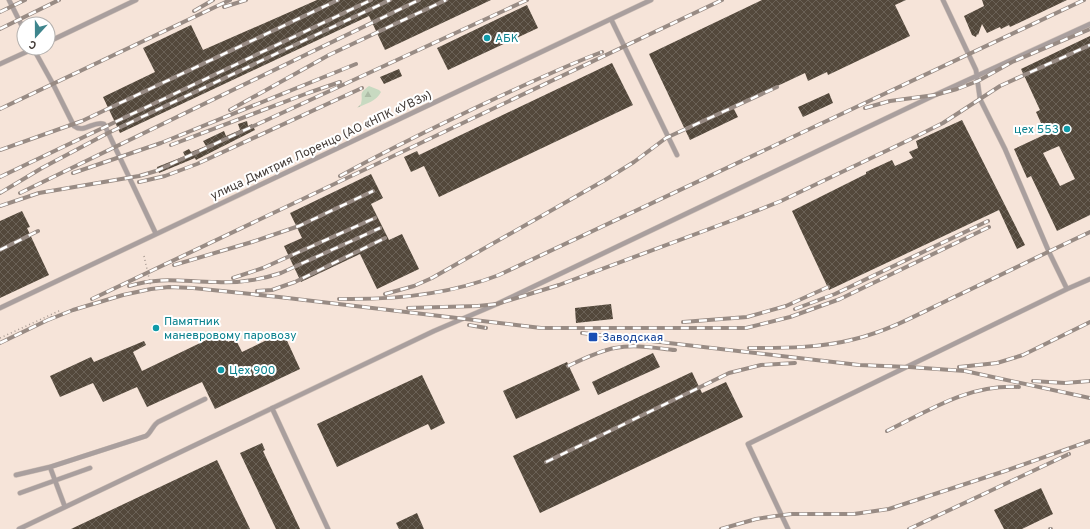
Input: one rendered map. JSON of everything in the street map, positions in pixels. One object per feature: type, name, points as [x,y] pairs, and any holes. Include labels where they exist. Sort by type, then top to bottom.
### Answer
[{"type":"lane","points":[[9,0],[17,16]]},
{"type":"lane","points":[[56,38],[136,0]]},
{"type":"lane","name":"улица Дмитрия Лоренцо (АО «НПК «УВЗ»)","points":[[0,308],[651,0]]},
{"type":"lane","points":[[943,0],[972,62],[977,76],[980,99],[1005,149],[1049,252],[1067,289]]},
{"type":"lane","points":[[611,19],[677,156]]},
{"type":"lane","points":[[19,529],[434,331],[497,304],[977,76],[1090,24]]},
{"type":"lane","points":[[0,64],[17,56]]},
{"type":"lane","points":[[38,56],[74,126],[82,129],[99,123],[104,124],[156,234]]},
{"type":"lane","points":[[788,529],[748,444],[1090,278]]},
{"type":"lane","points":[[16,475],[50,467],[146,436],[150,433],[154,424],[205,400]]},
{"type":"lane","points":[[272,408],[328,529]]},
{"type":"lane","points":[[50,467],[65,507]]},
{"type":"lane","points":[[20,493],[90,468]]},
{"type":"path","points":[[144,256],[152,291]]},
{"type":"path","points":[[0,338],[61,310]]},
{"type":"green space","points":[[369,86],[381,92],[374,100],[357,108],[361,104],[362,93]]},
{"type":"building","points":[[317,0],[491,0],[385,50],[369,16],[120,133],[103,97],[155,72],[143,48],[191,25],[203,50]]},
{"type":"building","points":[[762,0],[906,0],[895,5],[910,36],[828,75],[827,72],[808,81],[805,73],[733,107],[738,117],[690,140],[649,54]]},
{"type":"building","points":[[982,0],[1067,0],[1010,27],[1009,25],[1001,29],[1000,27],[987,33],[982,24],[976,37],[972,35],[964,16],[984,6]]},
{"type":"building","name":"АБК","points":[[527,5],[538,28],[448,70],[437,48]]},
{"type":"building","name":"цех 553","points":[[1090,36],[1090,215],[1057,231],[1031,176],[1027,178],[1014,149],[1046,134],[1036,112],[1040,110],[1021,69]],"holes":[[[1059,146],[1075,179],[1060,186],[1043,153]]]},
{"type":"building","points":[[612,63],[633,105],[439,197],[424,166],[411,172],[404,157],[417,151],[419,155]]},
{"type":"building","points":[[399,69],[402,76],[384,84],[380,77]]},
{"type":"building","points":[[829,93],[833,103],[803,117],[798,107]]},
{"type":"building","points":[[962,120],[1025,245],[1017,249],[999,210],[829,290],[792,211],[892,160],[895,166],[913,158],[909,152],[918,148],[916,141]]},
{"type":"building","points":[[247,121],[248,126],[252,124],[255,130],[196,160],[195,158],[159,173],[157,167],[185,156],[183,152],[189,149],[191,152],[206,146],[203,141],[224,131],[226,136],[240,130],[238,124]]},
{"type":"building","points":[[371,174],[383,198],[371,204],[389,240],[402,234],[419,269],[377,289],[360,254],[301,282],[284,246],[302,238],[290,213]]},
{"type":"building","points":[[22,211],[30,227],[27,228],[49,275],[0,298],[0,221]]},
{"type":"building","points":[[611,304],[613,319],[576,323],[575,308]]},
{"type":"building","name":"Цех 900","points":[[223,332],[228,342],[235,338],[242,352],[283,332],[300,369],[215,409],[202,382],[147,407],[137,387],[103,402],[93,383],[60,397],[50,376],[91,357],[94,362],[144,341],[146,345],[133,352],[142,371]]},
{"type":"building","points":[[653,353],[660,367],[598,395],[592,382]]},
{"type":"building","points":[[567,362],[580,390],[516,419],[503,391]]},
{"type":"building","points":[[692,372],[702,393],[726,382],[743,417],[540,513],[513,456]]},
{"type":"building","points":[[422,375],[445,423],[431,430],[428,424],[337,467],[317,424]]},
{"type":"building","points":[[262,443],[265,450],[263,451],[300,529],[276,529],[240,453]]},
{"type":"building","points":[[217,460],[250,529],[71,529]]},
{"type":"building","points":[[1041,488],[1053,514],[1022,529],[1004,529],[994,510]]},
{"type":"building","points":[[417,513],[424,529],[399,529],[396,523]]},
{"type":"railway","points":[[0,12],[25,0]]},
{"type":"railway","points":[[0,29],[59,0]]},
{"type":"railway","points":[[194,11],[213,0]]},
{"type":"railway","points":[[0,109],[230,0]]},
{"type":"railway","points":[[224,7],[246,0]]},
{"type":"railway","points":[[0,150],[82,121],[338,0]]},
{"type":"railway","points":[[0,177],[371,0]]},
{"type":"railway","points":[[0,193],[42,168],[108,133],[390,0]]},
{"type":"railway","points":[[20,193],[419,0]]},
{"type":"railway","points":[[230,110],[329,55],[446,0]]},
{"type":"railway","points":[[0,206],[39,193],[139,176],[156,171],[527,0]]},
{"type":"railway","points":[[92,299],[722,0]]},
{"type":"railway","points":[[339,299],[420,295],[440,292],[480,282],[499,275],[1084,0]]},
{"type":"railway","points":[[865,108],[890,101],[935,95],[957,89],[978,81],[1012,62],[1090,29]]},
{"type":"railway","points":[[408,308],[497,304],[559,285],[736,219],[781,201],[909,140],[943,123],[1000,86],[1090,45]]},
{"type":"railway","points":[[340,176],[402,143],[507,93],[602,52]]},
{"type":"railway","points":[[73,173],[161,143],[356,64]]},
{"type":"railway","points":[[171,145],[340,82]]},
{"type":"railway","points":[[385,294],[414,286],[432,278],[605,180],[634,162],[666,138],[777,87]]},
{"type":"railway","points":[[139,182],[165,176],[197,164],[362,88]]},
{"type":"railway","points":[[174,265],[252,242],[299,226],[373,191]]},
{"type":"railway","points":[[233,278],[263,268],[375,218]]},
{"type":"railway","points":[[795,309],[835,294],[988,221]]},
{"type":"railway","points":[[48,320],[73,310],[123,295],[169,287],[279,297],[541,328],[746,328],[790,317],[840,299],[989,227]]},
{"type":"railway","points":[[129,286],[163,280],[233,282],[265,278],[281,273],[380,228]]},
{"type":"railway","points":[[0,250],[38,231]]},
{"type":"railway","points":[[749,348],[816,346],[867,336],[915,316],[1090,232]]},
{"type":"railway","points":[[257,291],[272,290],[295,282],[385,238]]},
{"type":"railway","points":[[683,322],[747,317],[786,306],[828,287]]},
{"type":"railway","points":[[0,343],[52,318]]},
{"type":"railway","points":[[959,367],[997,363],[1023,355],[1090,322]]},
{"type":"railway","points":[[469,325],[486,328]]},
{"type":"railway","points":[[582,333],[859,365],[965,371],[1090,398]]},
{"type":"railway","points":[[568,366],[597,353],[622,347],[630,346],[675,350]]},
{"type":"railway","points":[[546,462],[729,373],[761,365],[795,363]]},
{"type":"railway","points":[[1033,381],[1065,383],[1090,381]]},
{"type":"railway","points":[[887,431],[934,407],[967,394],[1001,387],[1019,387]]},
{"type":"railway","points":[[721,529],[756,519],[792,514],[854,514],[889,509],[1090,441]]},
{"type":"railway","points":[[909,529],[1069,454]]},
{"type":"place","name":"АБК","points":[[487,38]]},
{"type":"place","name":"цех 553","points":[[1067,129]]},
{"type":"place","name":"Памятник маневровому паровозу","points":[[156,328]]},
{"type":"place","name":"Заводская","points":[[593,337]]},
{"type":"place","name":"Цех 900","points":[[221,370]]}]
